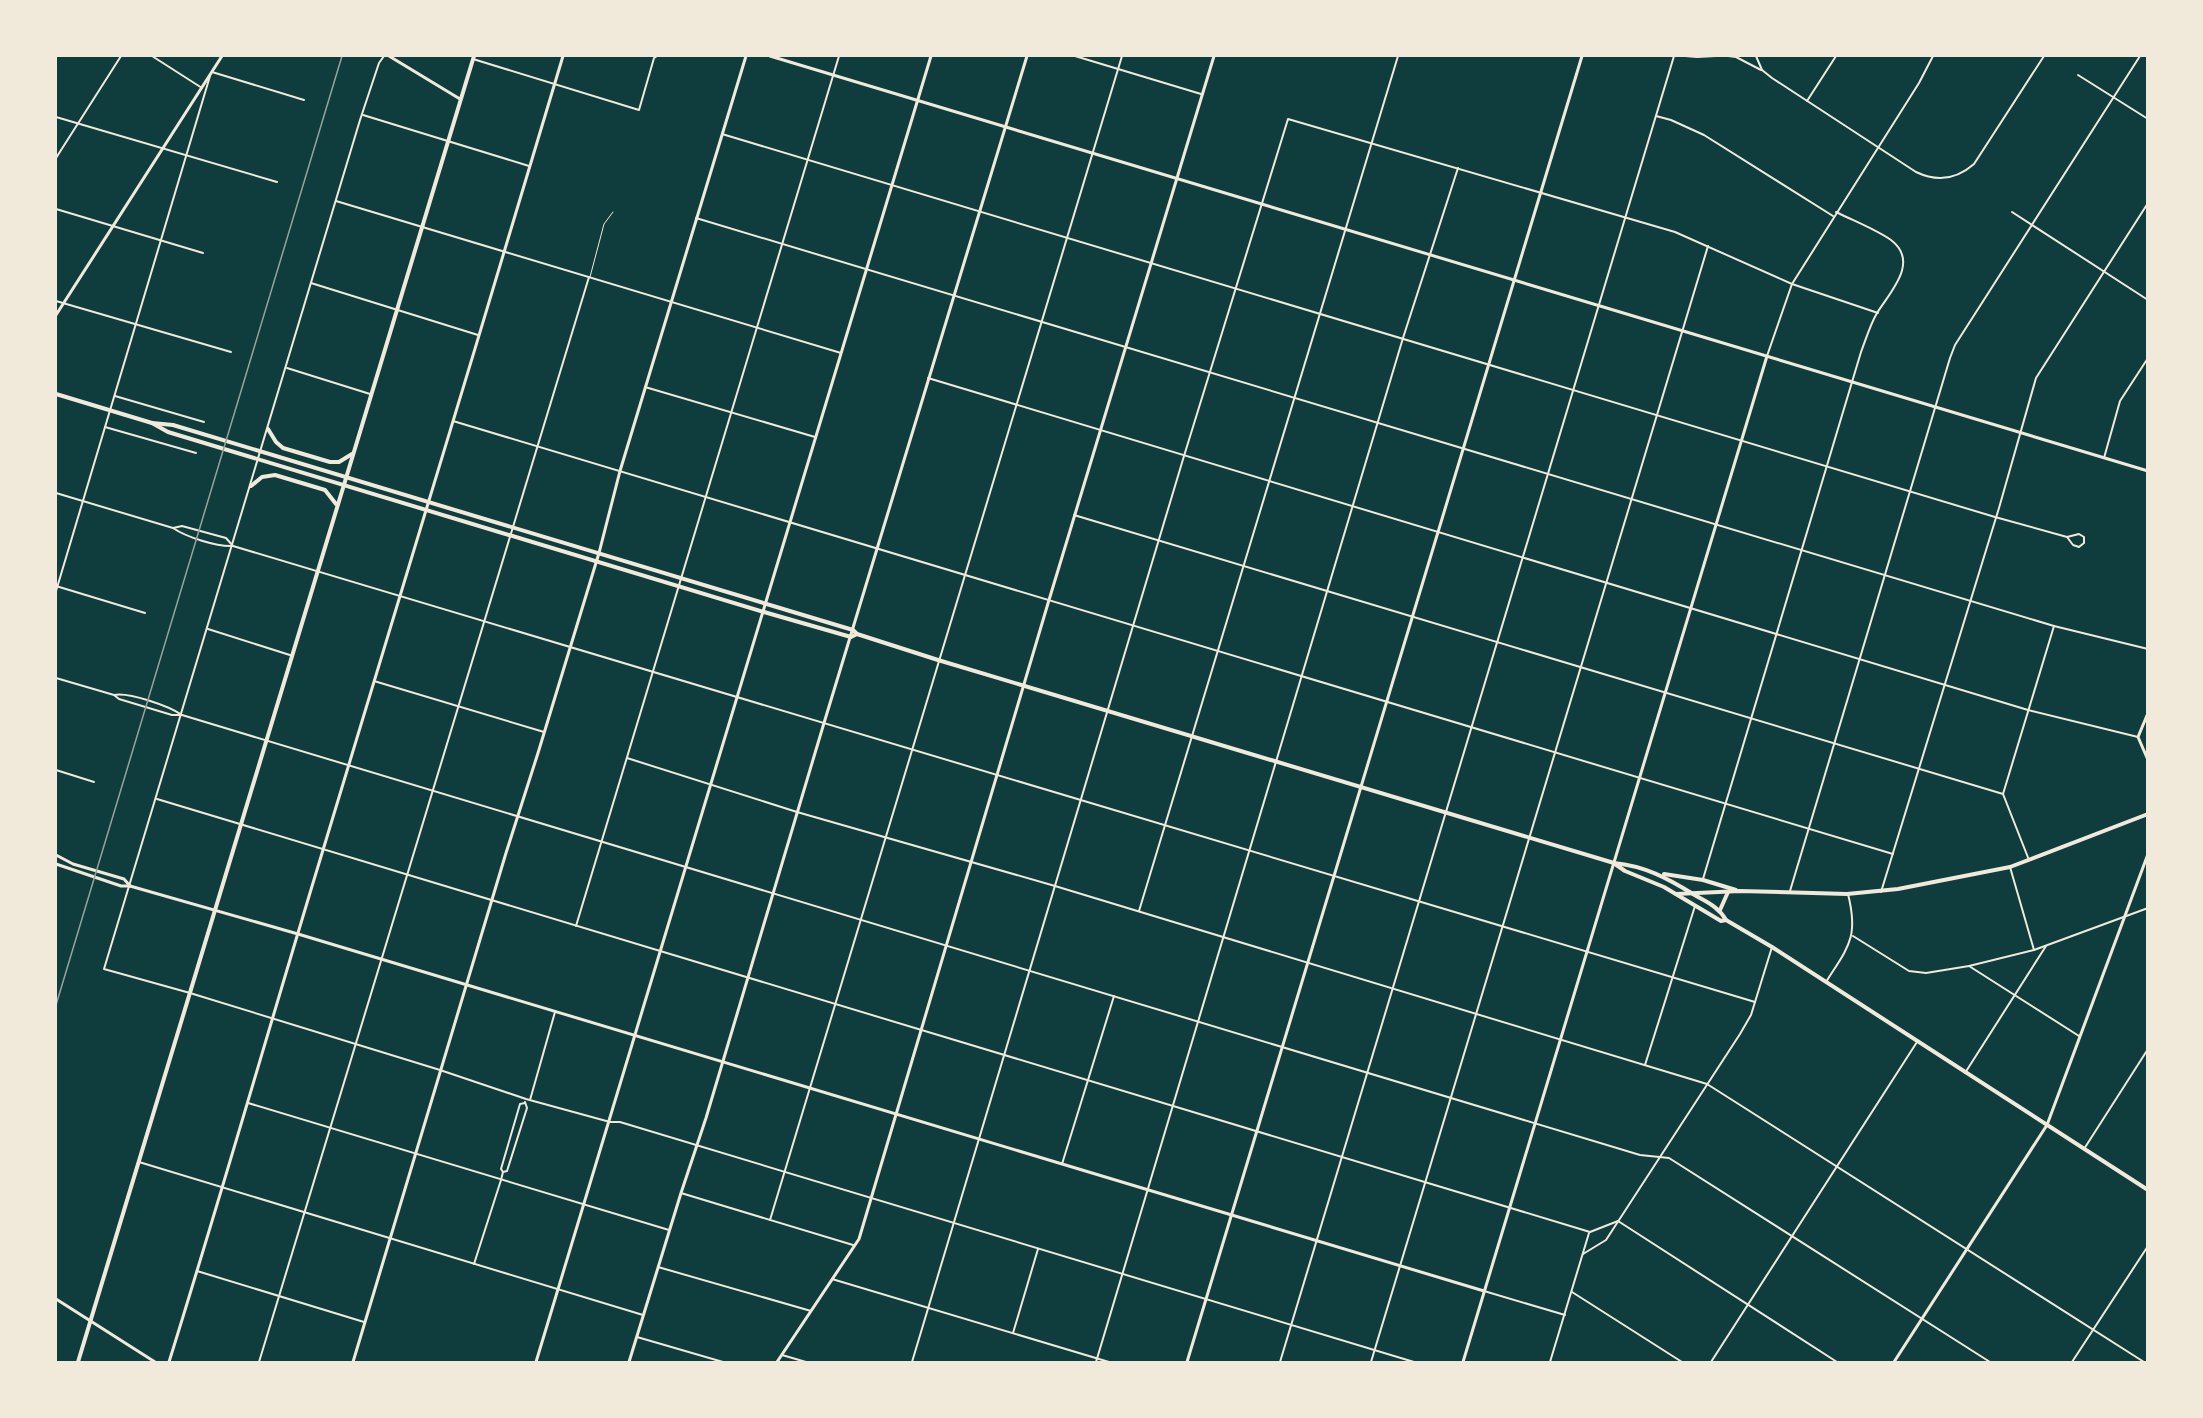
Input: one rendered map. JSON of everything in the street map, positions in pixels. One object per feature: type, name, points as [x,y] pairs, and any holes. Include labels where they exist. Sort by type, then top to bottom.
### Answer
[{"type":"main road","points":[[78,1362],[473,57]]},
{"type":"main road","points":[[56,394],[152,423],[173,425],[853,630],[857,634],[1023,686],[1614,863],[1634,865],[1659,874],[1720,910],[1726,920],[1772,947],[2148,1190]]},
{"type":"main road","points":[[152,423],[168,432],[764,612],[851,637],[857,634]]},
{"type":"main road","points":[[268,429],[282,448],[330,462],[339,462],[352,453]]},
{"type":"main road","points":[[251,486],[265,476],[278,476],[323,489],[330,494],[336,504]]},
{"type":"main road","points":[[1675,894],[1740,891],[1789,894],[1881,892],[2010,867],[2148,814]]},
{"type":"main road","points":[[1614,863],[1625,871],[1675,894],[1721,921],[1726,920]]},
{"type":"main road","points":[[1659,874],[1703,880],[1740,891]]},
{"type":"main road","points":[[1720,910],[1728,892]]},
{"type":"street","points":[[56,158],[121,56]]},
{"type":"street","points":[[152,56],[202,88]]},
{"type":"street","points":[[56,315],[222,56]]},
{"type":"street","points":[[384,56],[379,63],[362,114],[104,969],[441,1070],[527,1101],[610,1122],[620,1122],[1414,1362]]},
{"type":"street","points":[[389,56],[460,99]]},
{"type":"street","points":[[169,1362],[563,56]]},
{"type":"street","points":[[473,57],[639,110],[654,58],[657,56]]},
{"type":"street","points":[[353,1362],[597,561],[620,471],[747,56]]},
{"type":"street","points":[[770,56],[2148,471]]},
{"type":"street","points":[[576,926],[839,56]]},
{"type":"street","points":[[536,1362],[931,56]]},
{"type":"street","points":[[629,1362],[697,1146],[1027,56]]},
{"type":"street","points":[[1075,56],[1202,94]]},
{"type":"street","points":[[770,1220],[1122,56]]},
{"type":"street","points":[[777,1362],[859,1239],[1048,600],[1214,56]]},
{"type":"street","points":[[1139,912],[1398,56]]},
{"type":"street","points":[[1187,1362],[1582,56]]},
{"type":"street","points":[[1280,1362],[1674,56]]},
{"type":"street","points":[[1685,56],[1716,56]]},
{"type":"street","points":[[1728,56],[1736,57],[1762,70],[1916,172],[1939,178],[1962,173],[1974,164],[2044,56]]},
{"type":"street","points":[[1756,56],[1762,70]]},
{"type":"street","points":[[1807,101],[1836,56]]},
{"type":"street","points":[[1463,1362],[1767,356],[1792,284],[1919,83],[1932,56]]},
{"type":"street","points":[[1789,894],[1955,345],[2140,56]]},
{"type":"street","points":[[211,73],[304,100]]},
{"type":"street","points":[[56,591],[211,73]]},
{"type":"street","points":[[2078,75],[2148,119]]},
{"type":"street","points":[[362,114],[529,166]]},
{"type":"street","points":[[1656,116],[1671,120],[1704,135],[1833,217]]},
{"type":"street","points":[[56,117],[277,182]]},
{"type":"street","points":[[912,1362],[1209,373],[1288,119],[1675,232],[1792,284],[1878,313]]},
{"type":"street","points":[[722,134],[1995,517],[2067,537],[2079,534],[2084,537],[2084,543],[2076,547],[2067,537]]},
{"type":"street","points":[[1096,1361],[1403,338],[1458,168]]},
{"type":"street","points":[[336,201],[841,353]]},
{"type":"street","points":[[1881,892],[2036,378],[2148,203]]},
{"type":"street","points":[[56,209],[203,253]]},
{"type":"street","points":[[1703,880],[1860,352],[1878,313],[1901,277],[1904,262],[1902,253],[1889,239],[1836,212]]},
{"type":"street","points":[[2012,212],[2148,300]]},
{"type":"street","points":[[696,218],[2054,626],[2148,649]]},
{"type":"street","points":[[1371,1362],[1708,246]]},
{"type":"street","points":[[259,1362],[590,277]]},
{"type":"street","points":[[311,283],[478,335]]},
{"type":"street","points":[[56,301],[231,352]]},
{"type":"street","points":[[2104,458],[2121,400],[2148,358]]},
{"type":"street","points":[[286,368],[370,394]]},
{"type":"street","points":[[928,378],[2028,710],[2139,737]]},
{"type":"street","points":[[645,387],[816,437]]},
{"type":"street","points":[[114,396],[204,422]]},
{"type":"street","points":[[452,421],[1893,854]]},
{"type":"street","points":[[105,427],[196,453]]},
{"type":"street","points":[[56,493],[173,528],[180,533],[223,546],[233,546],[571,646],[1755,1002]]},
{"type":"street","points":[[1074,515],[2004,794]]},
{"type":"street","points":[[173,528],[182,526],[226,538],[233,546]]},
{"type":"street","points":[[56,586],[145,613]]},
{"type":"street","points":[[2029,860],[2004,794],[2054,626]]},
{"type":"street","points":[[208,629],[293,656]]},
{"type":"street","points":[[56,678],[114,695],[119,699],[172,716],[182,716],[348,765],[1640,1155],[1670,1158],[1990,1362]]},
{"type":"street","points":[[374,681],[545,732]]},
{"type":"street","points":[[114,695],[121,694],[147,701],[174,710],[182,716]]},
{"type":"street","points":[[2148,713],[2139,737],[2148,760]]},
{"type":"street","points":[[627,758],[797,812],[1055,886],[1707,1084],[2144,1362]]},
{"type":"street","points":[[56,770],[94,782]]},
{"type":"street","points":[[156,798],[1590,1232],[1618,1221]]},
{"type":"street","points":[[1894,1362],[2047,1125],[2148,854]]},
{"type":"street","points":[[56,855],[73,864],[124,879],[130,886]]},
{"type":"street","points":[[56,864],[121,886],[130,886],[297,934],[1565,1315]]},
{"type":"street","points":[[2010,867],[2034,950]]},
{"type":"street","points":[[1826,982],[1852,936],[1854,922],[1847,894]]},
{"type":"street","points":[[1645,1065],[1695,906]]},
{"type":"street","points":[[1852,936],[1904,968],[1915,973],[1926,973],[1969,966],[2034,950],[2148,908]]},
{"type":"street","points":[[1965,1073],[2046,946]]},
{"type":"street","points":[[1583,1254],[1606,1240],[1746,1024],[1772,947]]},
{"type":"street","points":[[1969,966],[2079,1036]]},
{"type":"street","points":[[1062,1164],[1114,996]]},
{"type":"street","points":[[503,1172],[507,1171],[555,1012]]},
{"type":"street","points":[[1711,1362],[1917,1042]]},
{"type":"street","points":[[2084,1149],[2148,1049]]},
{"type":"street","points":[[474,1264],[501,1180],[503,1172],[501,1169],[520,1104],[527,1101]]},
{"type":"street","points":[[248,1102],[669,1230]]},
{"type":"street","points":[[139,1162],[644,1315]]},
{"type":"street","points":[[681,1193],[855,1245]]},
{"type":"street","points":[[1618,1221],[1837,1362]]},
{"type":"street","points":[[1550,1362],[1590,1232]]},
{"type":"street","points":[[2072,1362],[2148,1246]]},
{"type":"street","points":[[1012,1333],[1038,1249]]},
{"type":"street","points":[[658,1267],[811,1311]]},
{"type":"street","points":[[197,1271],[365,1323]]},
{"type":"street","points":[[832,1279],[1012,1333],[1096,1361],[1109,1362]]},
{"type":"street","points":[[1572,1292],[1682,1362]]},
{"type":"street","points":[[56,1299],[154,1362]]},
{"type":"street","points":[[637,1337],[723,1362]]},
{"type":"street","points":[[782,1356],[806,1362]]},
{"type":"lane","points":[[590,277],[604,224],[613,212]]},
{"type":"railway","points":[[56,1005],[342,56]]}]
